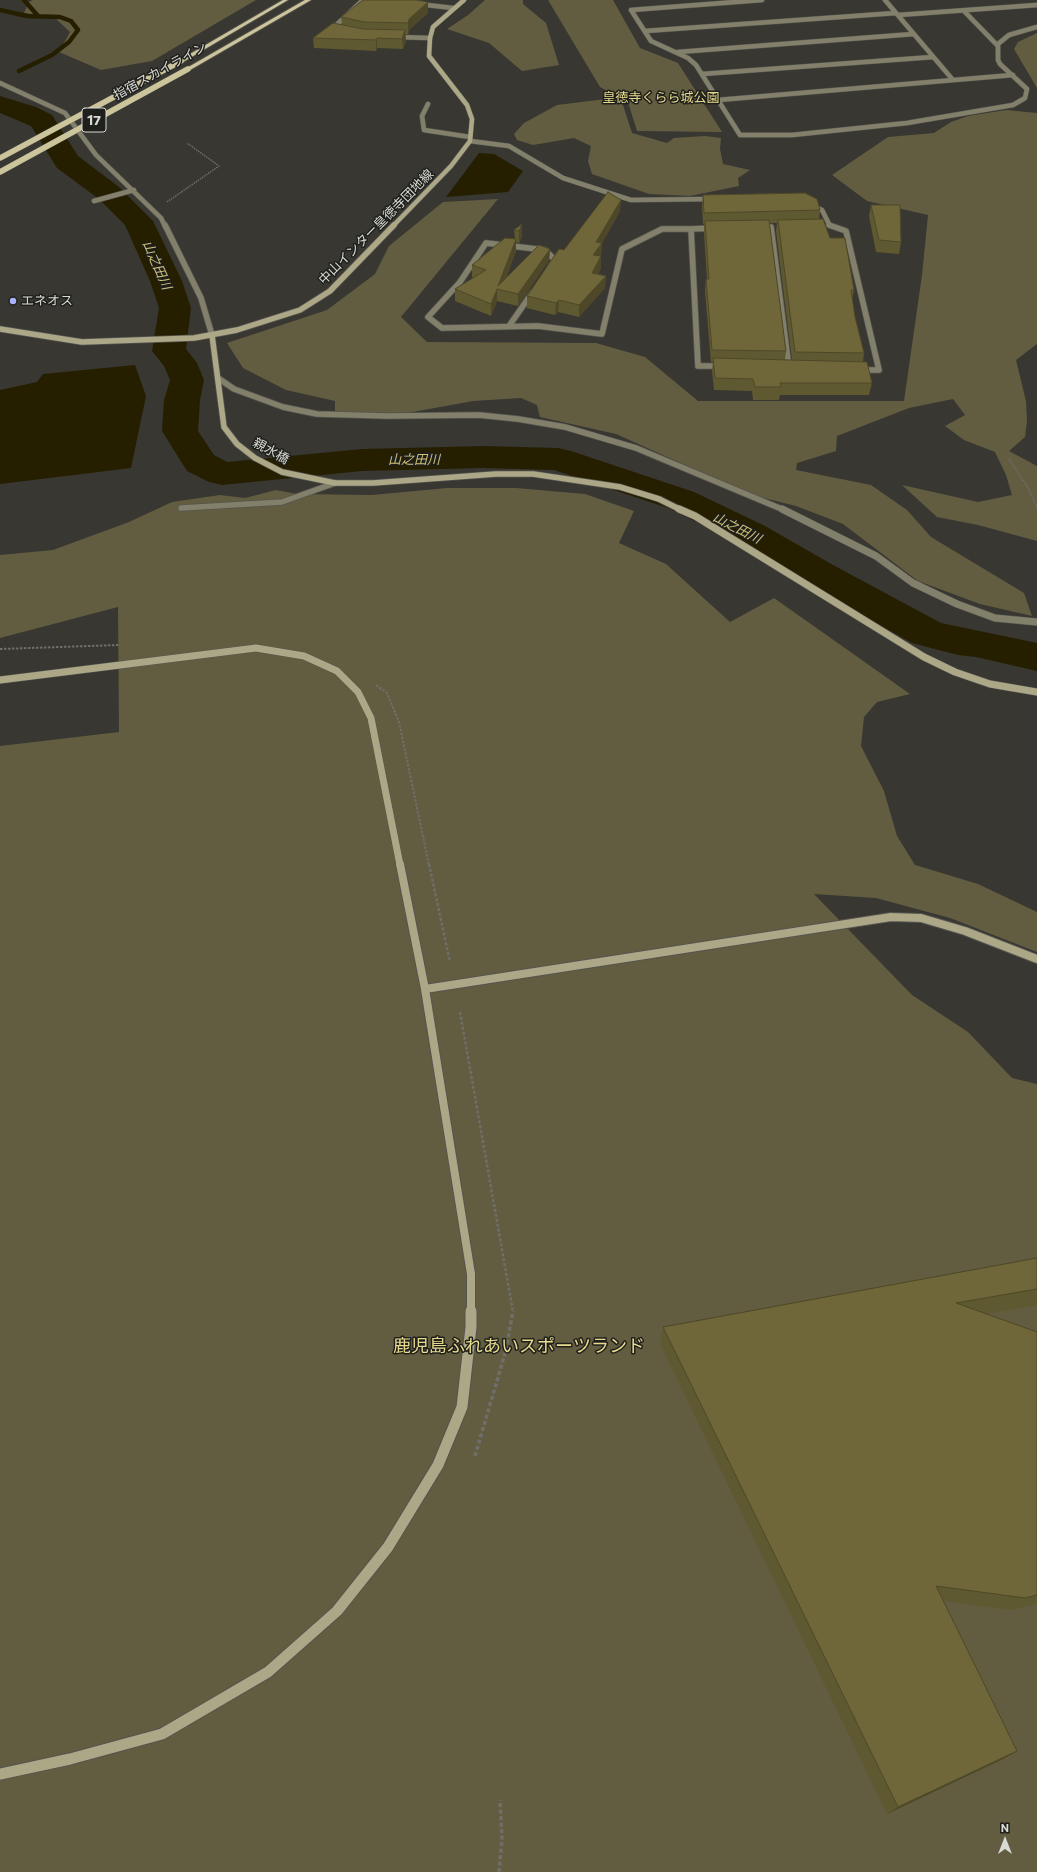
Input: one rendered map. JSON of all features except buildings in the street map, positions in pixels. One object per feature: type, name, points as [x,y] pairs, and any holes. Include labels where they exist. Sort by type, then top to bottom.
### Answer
[{"type":"main road","name":"指宿スカイライン","points":[[0,158],[180,61],[286,0]]},
{"type":"main road","name":"指宿スカイライン","points":[[0,172],[188,69],[309,0]]},
{"type":"street","points":[[338,30],[332,29],[364,0]]},
{"type":"street","points":[[464,0],[453,8],[433,28],[430,38],[429,56],[467,105],[472,119],[470,139]]},
{"type":"street","points":[[762,0],[631,10],[655,44],[692,61],[702,74],[740,135],[792,135],[907,123],[1013,105],[1025,98],[1027,89],[998,60],[998,46],[964,11]]},
{"type":"street","points":[[885,0],[953,80]]},
{"type":"street","points":[[414,3],[453,8]]},
{"type":"street","points":[[645,31],[1037,5]]},
{"type":"street","points":[[998,46],[1009,35],[1037,27]]},
{"type":"street","points":[[676,53],[914,34]]},
{"type":"street","points":[[386,36],[430,38]]},
{"type":"street","points":[[702,74],[933,57]]},
{"type":"street","points":[[718,100],[1013,75]]},
{"type":"street","points":[[0,83],[65,113],[96,155],[134,190],[161,218],[201,298],[212,335]]},
{"type":"street","points":[[428,104],[422,116],[424,130],[509,146],[564,178],[631,200],[718,199]]},
{"type":"street","name":"中山インター皇徳寺団地線","points":[[0,329],[82,342],[194,338],[237,330],[300,310],[330,291],[452,166],[470,139]]},
{"type":"street","points":[[94,201],[134,190]]},
{"type":"street","points":[[804,201],[822,210],[829,226]]},
{"type":"street","points":[[821,226],[829,226],[846,231],[879,370],[849,370]]},
{"type":"street","points":[[764,227],[778,227]]},
{"type":"street","points":[[771,227],[789,368]]},
{"type":"street","points":[[546,273],[555,260],[545,250],[486,243],[460,282],[428,317],[442,328],[538,326],[602,334],[622,249],[662,228],[720,228]]},
{"type":"street","points":[[691,228],[698,366],[728,367]]},
{"type":"street","points":[[510,326],[537,286]]},
{"type":"street","name":"親水橋","points":[[212,335],[224,427],[237,444],[255,458],[282,472],[335,483],[373,483],[511,474],[576,479],[620,487],[659,499],[695,516],[924,657],[956,672],[990,684],[1037,692]]},
{"type":"street","points":[[782,368],[797,368]]},
{"type":"street","points":[[218,378],[234,389],[276,405],[317,414],[388,416],[479,415],[518,419],[565,427],[629,445],[774,505],[876,556],[913,583],[956,604],[995,618],[1037,622]]},
{"type":"street","points":[[181,508],[282,502],[335,483]]},
{"type":"street","points":[[0,680],[256,648],[304,656],[337,671],[358,692],[371,718],[425,989],[471,1274],[472,1327],[462,1407],[438,1465],[388,1547],[337,1612],[268,1672],[162,1734],[70,1759],[0,1774]]},
{"type":"street","points":[[425,989],[891,917],[921,918],[965,931],[1037,959]]},
{"type":"path","points":[[153,210],[185,191],[219,166],[187,143]]},
{"type":"path","points":[[1009,459],[1029,489],[1037,508]]},
{"type":"path","points":[[0,649],[126,644]]},
{"type":"path","points":[[376,684],[387,693],[399,722],[450,962]]},
{"type":"path","points":[[460,1012],[513,1310],[506,1350],[475,1456]]},
{"type":"path","points":[[499,1872],[502,1839],[500,1800]]},
{"type":"green space","points":[[33,0],[256,0],[152,61],[101,70],[59,52],[70,32],[54,17],[24,13],[29,2]]},
{"type":"green space","points":[[485,0],[523,0],[523,4],[546,23],[559,65],[522,71],[489,43],[447,29],[468,15]]},
{"type":"green space","name":"皇徳寺くらら城公園","points":[[548,0],[613,0],[640,48],[678,63],[722,132],[637,131],[628,102],[600,87]]},
{"type":"green space","points":[[1037,33],[1037,88],[1014,49],[1018,42]]},
{"type":"green space","points":[[614,98],[623,105],[632,133],[667,143],[674,138],[705,136],[721,138],[720,149],[723,164],[750,170],[738,178],[739,186],[690,196],[649,194],[592,174],[588,161],[591,146],[574,138],[533,145],[517,140],[514,134],[524,123],[557,105]]},
{"type":"green space","points":[[1006,110],[1037,113],[1037,344],[1016,360],[1026,401],[1027,421],[1025,437],[1009,451],[1037,466],[1037,541],[978,525],[937,517],[902,485],[978,502],[1012,495],[1006,475],[995,452],[964,440],[945,426],[965,415],[953,399],[909,408],[837,436],[836,451],[797,463],[796,470],[871,485],[907,510],[931,537],[1024,593],[1032,616],[980,604],[918,581],[843,524],[796,506],[752,495],[616,434],[540,417],[537,405],[521,398],[473,401],[407,413],[335,415],[335,401],[286,390],[243,368],[227,343],[327,310],[375,274],[389,246],[443,202],[498,199],[401,317],[427,342],[596,343],[645,357],[698,401],[904,401],[922,275],[928,215],[867,201],[832,175],[888,137],[934,133],[951,122],[968,116]]},
{"type":"green space","name":"鹿児島ふれあいスポーツランド","points":[[447,488],[516,488],[585,494],[634,511],[619,543],[666,564],[730,622],[774,598],[910,694],[877,702],[864,717],[861,746],[884,791],[897,836],[915,865],[978,884],[1037,912],[1037,952],[950,918],[876,898],[814,894],[912,995],[968,1032],[1012,1078],[1037,1084],[1037,1872],[0,1872],[0,746],[119,732],[118,607],[0,638],[0,555],[53,550],[129,522],[172,502],[220,495],[245,498],[276,490],[297,494],[372,495]]},
{"type":"shaded area","points":[[479,153],[494,154],[523,171],[508,192],[446,197]]},
{"type":"shaded area","points":[[135,365],[146,396],[131,468],[0,484],[0,390],[37,382],[43,374]]},
{"type":"waterway","points":[[24,0],[38,16]]},
{"type":"waterway","points":[[0,10],[27,16],[60,17],[71,21],[78,30],[69,42],[52,55],[19,71]]},
{"type":"waterway","name":"山之田川","points":[[0,104],[26,113],[42,121],[67,162],[109,193],[138,221],[166,281],[175,308],[169,351],[180,363],[187,380],[182,400],[180,431],[200,463],[222,474],[362,460],[483,457],[558,459],[681,500],[751,534],[819,574],[927,633],[958,641],[976,643],[1037,657]]},
{"type":"place","name":"エネオス","points":[[13,301]]}]
